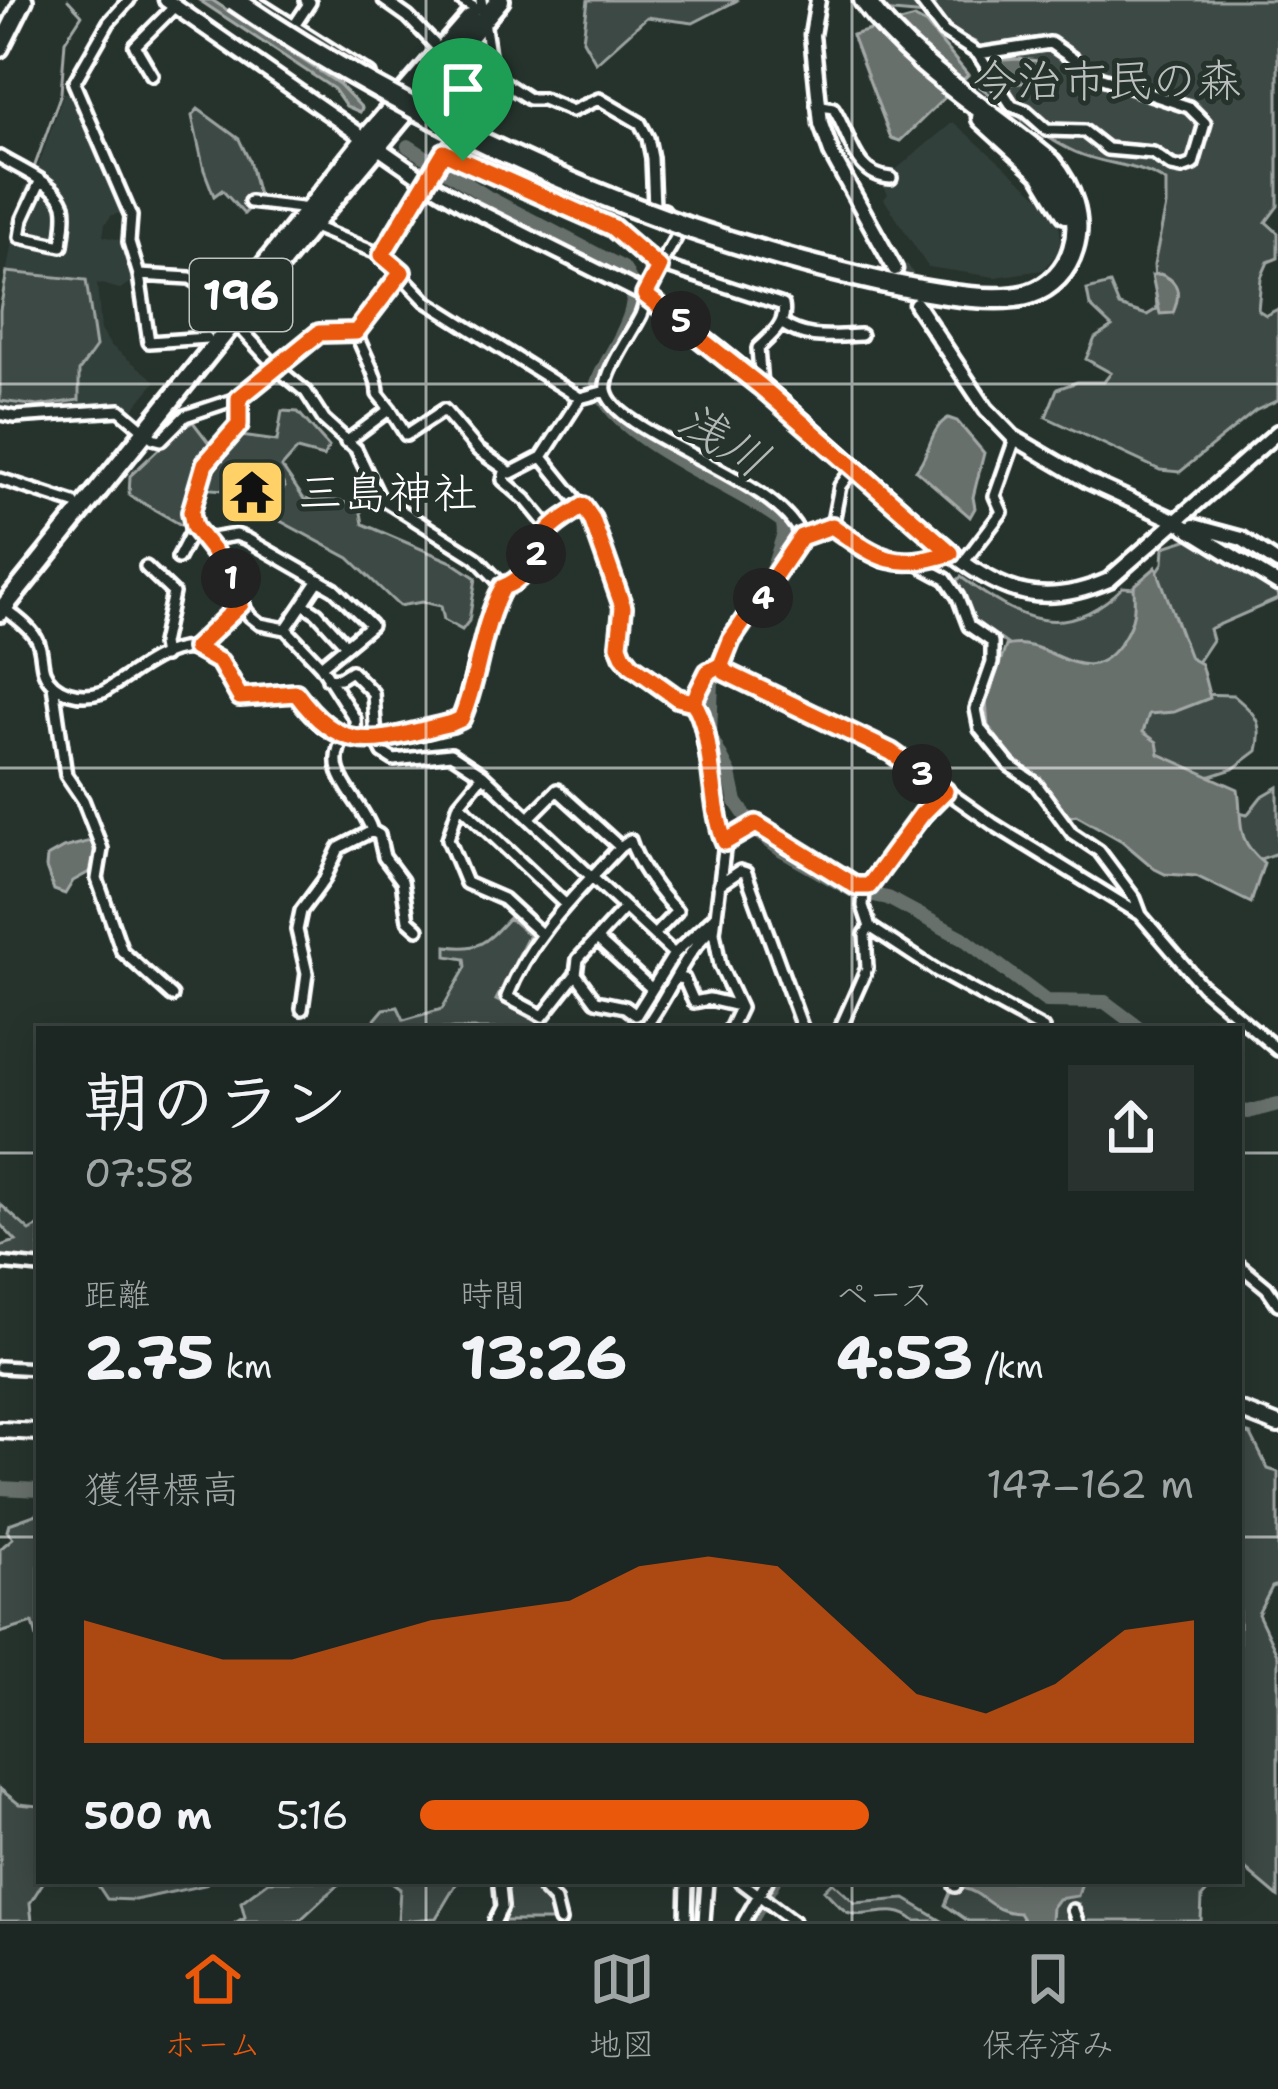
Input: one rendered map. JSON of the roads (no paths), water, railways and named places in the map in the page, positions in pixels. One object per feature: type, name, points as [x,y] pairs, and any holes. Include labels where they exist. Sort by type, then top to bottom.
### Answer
[{"type":"highway","points":[[234,0],[464,134],[618,203],[834,269],[938,291],[1011,297],[1042,288],[1062,272],[1076,238],[1073,204],[1063,177],[895,38],[864,0]]},
{"type":"highway","name":"196","points":[[371,143],[440,50],[482,7],[500,0]]},
{"type":"highway","name":"196","points":[[1,605],[482,7]]},
{"type":"highway","name":"196","points":[[1,605],[74,503],[141,428],[207,338],[230,317]]},
{"type":"main road","points":[[0,48],[24,0]]},
{"type":"main road","points":[[1242,1411],[1278,1425]]},
{"type":"main road","points":[[0,1430],[36,1432]]},
{"type":"street","points":[[129,0],[109,22],[74,82],[131,216],[129,242],[149,342],[207,338]]},
{"type":"street","points":[[253,0],[392,86]]},
{"type":"street","points":[[294,26],[310,2],[306,0]]},
{"type":"street","points":[[384,0],[440,50]]},
{"type":"street","points":[[382,255],[492,75],[482,7],[461,0]]},
{"type":"street","points":[[818,0],[812,20],[817,105],[832,154],[898,268]]},
{"type":"street","points":[[920,0],[944,32],[978,54],[1012,106],[1026,111],[1047,130],[1084,131],[1107,149],[1153,153],[1182,168],[1193,164],[1205,124],[1189,107],[1099,77],[1050,44],[978,54]]},
{"type":"street","points":[[152,75],[135,46],[171,3],[426,181],[645,295],[760,386],[963,563],[1014,591],[1048,597],[1079,593],[1109,580],[1278,432]]},
{"type":"street","points":[[492,75],[529,99],[543,99],[572,111],[593,100],[605,100],[640,124],[652,158],[654,207]]},
{"type":"street","points":[[817,105],[833,108],[839,116],[866,171],[877,178],[891,178]]},
{"type":"street","points":[[461,123],[577,177],[685,217],[645,295],[644,309],[608,377],[606,392],[641,424],[699,461],[754,488],[790,514],[801,537]]},
{"type":"street","points":[[463,161],[479,131]]},
{"type":"street","points":[[444,152],[612,227],[660,267],[784,305],[781,323],[758,348],[760,386]]},
{"type":"street","points":[[0,157],[40,182],[57,193],[65,208],[62,246],[20,238],[40,182]]},
{"type":"street","points":[[250,202],[310,218],[382,255],[426,301],[580,398]]},
{"type":"street","points":[[356,332],[402,272]]},
{"type":"street","points":[[139,275],[170,275],[205,284],[222,297],[230,317],[356,449],[379,497],[488,566],[503,587]]},
{"type":"street","points":[[920,304],[986,410],[1016,439],[1088,482],[1176,521],[1278,584]]},
{"type":"street","points":[[781,323],[796,334],[812,337],[861,335]]},
{"type":"street","points":[[356,332],[365,362],[379,382],[378,394],[406,436],[444,410],[478,450],[505,472],[542,457],[580,398],[606,392]]},
{"type":"street","points":[[0,414],[15,418],[120,410],[161,440],[184,416],[239,398],[319,333],[356,332]]},
{"type":"street","points":[[178,558],[194,527],[193,496],[205,464],[239,425],[239,398]]},
{"type":"street","points":[[346,442],[390,409]]},
{"type":"street","points":[[963,563],[1002,512],[995,496],[1016,439]]},
{"type":"street","points":[[542,457],[592,519],[623,607],[619,645],[623,655],[702,713],[725,842],[714,921],[720,965],[739,1006],[732,1026]]},
{"type":"street","points":[[832,526],[840,486],[854,467]]},
{"type":"street","points":[[505,472],[503,480],[550,529]]},
{"type":"street","points":[[0,479],[74,503]]},
{"type":"street","points":[[503,587],[515,583],[527,570],[550,529],[583,506]]},
{"type":"street","points":[[1176,521],[1242,539],[1278,563]]},
{"type":"street","points":[[693,702],[708,672],[721,665],[731,640],[801,537],[832,526]]},
{"type":"street","points":[[832,526],[882,560],[918,563],[951,553]]},
{"type":"street","points":[[194,527],[228,570],[241,604],[260,624],[286,629],[321,667],[356,719],[350,738],[334,757],[337,771],[372,831],[379,835],[384,857],[402,881],[408,920],[418,929]]},
{"type":"street","points":[[205,540],[236,535],[247,539],[319,580],[371,625],[321,667]]},
{"type":"street","points":[[918,563],[946,579],[969,626],[992,642],[992,663],[976,709],[980,729],[1010,766],[1035,783],[1072,833],[1099,851],[1135,898],[1141,915]]},
{"type":"street","points":[[146,567],[173,593],[162,644],[164,656]]},
{"type":"street","points":[[286,629],[319,580]]},
{"type":"street","points":[[53,685],[92,696],[171,648],[195,648],[220,662],[240,697],[296,693],[319,723],[350,738],[376,739],[461,719],[476,658],[503,587]]},
{"type":"street","points":[[195,648],[241,604]]},
{"type":"street","points":[[303,604],[346,645]]},
{"type":"street","points":[[1,605],[38,640],[44,670],[53,685],[66,775],[83,800],[102,850],[97,879],[122,951],[172,997]]},
{"type":"street","points":[[721,665],[725,672],[891,752],[1141,915],[1202,986],[1278,1050]]},
{"type":"street","points":[[328,679],[351,670],[374,693],[376,739],[383,753],[394,760],[451,754],[484,775],[674,954]]},
{"type":"street","points":[[484,775],[460,804],[448,839],[466,883],[503,898],[540,933]]},
{"type":"street","points":[[529,818],[557,790],[620,847]]},
{"type":"street","points":[[725,842],[756,824],[863,888],[945,791]]},
{"type":"street","points":[[460,804],[566,905]]},
{"type":"street","points":[[302,1009],[307,973],[297,930],[301,911],[324,880],[333,855],[372,831]]},
{"type":"street","points":[[625,908],[578,959],[576,974],[543,1016],[507,997],[540,933],[630,840],[637,861],[650,871],[677,911],[654,935]]},
{"type":"street","points":[[719,886],[740,871],[746,873],[802,1026]]},
{"type":"street","points":[[863,888],[862,906],[870,927],[1037,1026]]},
{"type":"street","points":[[576,974],[596,1001],[625,1007],[636,1015],[674,954],[714,921]]},
{"type":"street","points":[[646,1026],[688,954],[714,921]]},
{"type":"street","points":[[841,1026],[867,968],[865,934],[870,927]]},
{"type":"street","points":[[597,939],[652,989]]},
{"type":"street","points":[[678,978],[684,979],[694,1002],[709,999],[739,1006]]},
{"type":"street","points":[[0,1263],[36,1268]]},
{"type":"street","points":[[1242,1267],[1278,1304]]},
{"type":"street","points":[[0,1367],[36,1369]]},
{"type":"street","points":[[495,1921],[502,1907],[502,1884]]},
{"type":"street","points":[[539,1884],[555,1900],[560,1921]]},
{"type":"street","points":[[686,1921],[687,1884]]},
{"type":"street","points":[[704,1921],[707,1884]]},
{"type":"street","points":[[745,1884],[793,1921]]},
{"type":"street","points":[[744,1921],[765,1884]]},
{"type":"waterway","points":[[34,168],[61,93],[65,41],[82,15],[68,0]]},
{"type":"waterway","name":"浅川","points":[[408,146],[487,197],[623,268],[631,282],[631,311],[597,383],[608,405],[650,444],[783,522],[771,574],[726,640],[712,680],[710,736],[730,774],[736,802],[757,832],[853,891],[888,898],[963,938],[1046,1001],[1105,1002],[1137,1026]]},
{"type":"waterway","name":"浅川","points":[[1242,1111],[1278,1104]]},
{"type":"waterway","points":[[0,1488],[36,1490]]},
{"type":"waterway","points":[[751,1921],[772,1884]]},
{"type":"tunnel","points":[[902,267],[924,303]]},
{"type":"place","name":"三島神社","points":[[252,492]]},
{"type":"park label","name":"今治市民の森","points":[[1107,80]]}]
